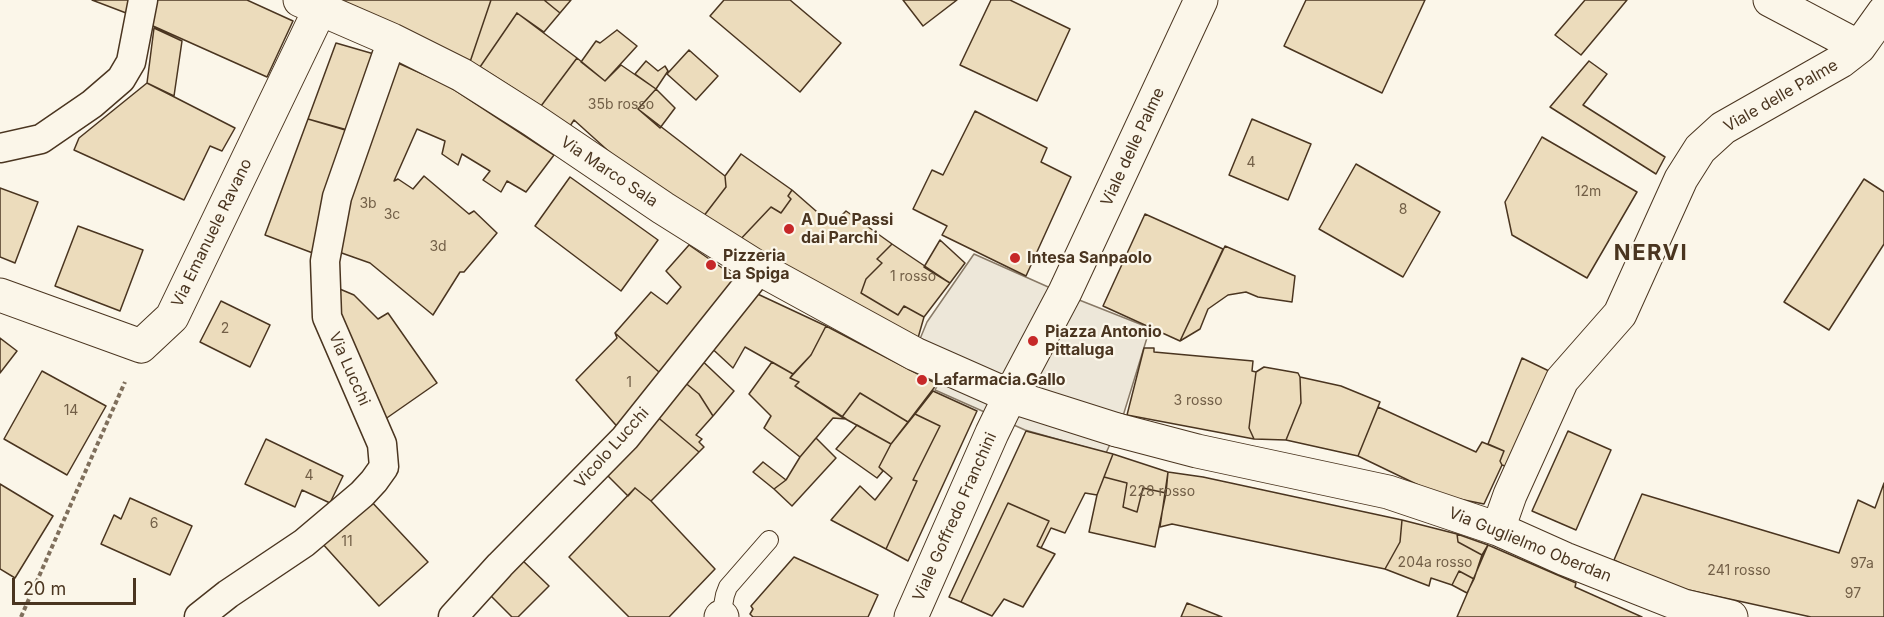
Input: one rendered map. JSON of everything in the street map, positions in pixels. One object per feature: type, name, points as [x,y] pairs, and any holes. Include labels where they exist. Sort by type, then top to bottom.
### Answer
[{"type":"street","points":[[0,147],[41,139],[92,104],[121,79],[131,62],[143,0]]},
{"type":"street","name":"Viale delle Palme","points":[[1004,407],[1064,294],[1201,0]]},
{"type":"street","points":[[1770,0],[1858,47]]},
{"type":"street","name":"Via Marco Sala","points":[[310,4],[392,40],[462,75],[760,269],[915,354],[1004,407]]},
{"type":"street","name":"Via Emanuele Ravano","points":[[141,346],[171,317],[310,4]]},
{"type":"street","name":"Viale delle Palme","points":[[1498,529],[1510,495],[1562,380],[1620,314],[1681,179],[1700,149],[1723,128],[1841,61],[1858,47],[1884,12]]},
{"type":"street","name":"Via Lucchi","points":[[199,617],[228,594],[304,543],[362,494],[384,467],[382,444],[327,317],[325,261],[337,197],[392,40]]},
{"type":"street","name":"Vicolo Lucchi","points":[[453,617],[500,565],[625,438],[760,269]]},
{"type":"street","points":[[0,295],[141,346]]},
{"type":"street","name":"Via Guglielmo Oberdan","points":[[1004,407],[1117,430],[1197,451],[1388,492],[1498,529],[1682,612],[1731,617]]},
{"type":"street","name":"Viale Goffredo Franchini","points":[[911,617],[1004,407]]},
{"type":"lane","points":[[721,617],[725,595],[729,587],[769,540]]},
{"type":"path","points":[[21,617],[141,346]]},
{"type":"shaded area","name":"Piazza Antonio Pittaluga","points":[[974,254],[1064,294],[1150,328],[1123,416],[1106,453],[1025,430],[935,390],[939,383],[908,368],[927,322]]},
{"type":"building","points":[[92,0],[137,0],[134,16]]},
{"type":"building","points":[[154,0],[247,0],[293,21],[267,77],[153,26]]},
{"type":"building","points":[[336,0],[491,0],[470,62]]},
{"type":"building","points":[[491,0],[544,0],[560,13],[544,32],[517,13],[480,67],[470,62]]},
{"type":"building","points":[[544,0],[571,0],[560,13]]},
{"type":"building","points":[[724,0],[790,0],[841,43],[800,92],[710,16]]},
{"type":"building","points":[[903,0],[957,0],[923,26]]},
{"type":"building","points":[[991,0],[1010,0],[1070,29],[1037,101],[960,65]]},
{"type":"building","points":[[1306,0],[1425,0],[1382,93],[1284,46]]},
{"type":"building","points":[[1585,0],[1627,0],[1581,55],[1555,35]]},
{"type":"building","points":[[517,13],[577,58],[541,106],[480,67]]},
{"type":"building","points":[[154,28],[182,41],[174,96],[147,83]]},
{"type":"building","points":[[617,30],[637,46],[605,81],[581,62],[596,41],[600,43]]},
{"type":"building","points":[[336,43],[374,54],[351,131],[308,119]]},
{"type":"building","points":[[689,50],[718,76],[696,100],[667,74]]},
{"type":"building","points":[[577,58],[605,81],[621,65],[656,89],[638,109],[725,176],[726,187],[703,217],[625,166],[574,120],[570,126],[541,106]]},
{"type":"building","points":[[646,61],[658,71],[665,66],[668,71],[656,89],[635,74]]},
{"type":"building","points":[[1589,61],[1607,74],[1583,105],[1665,157],[1656,174],[1550,107]]},
{"type":"building","points":[[398,63],[447,85],[554,155],[526,192],[507,181],[501,192],[483,180],[490,171],[462,154],[458,165],[442,154],[445,141],[417,129],[394,181],[398,179],[413,189],[424,176],[469,214],[474,211],[497,233],[464,272],[460,272],[433,315],[370,263],[336,251],[376,111]]},
{"type":"building","points":[[147,83],[235,128],[222,151],[210,146],[184,200],[74,150],[79,138]]},
{"type":"building","points":[[656,89],[675,108],[660,128],[638,109]]},
{"type":"building","points":[[975,111],[1047,148],[1041,162],[1071,177],[1026,276],[942,235],[947,226],[913,209],[932,170],[943,175]]},
{"type":"building","points":[[308,119],[352,132],[318,255],[265,235]]},
{"type":"building","points":[[1252,119],[1311,144],[1288,200],[1229,175]]},
{"type":"building","points":[[1542,137],[1637,192],[1587,278],[1512,235],[1505,202]]},
{"type":"building","points":[[741,154],[792,190],[788,196],[791,199],[781,213],[771,207],[736,244],[703,217],[726,187],[725,176]]},
{"type":"building","points":[[1356,164],[1440,212],[1403,277],[1319,229]]},
{"type":"building","points":[[570,177],[658,240],[621,291],[535,226]]},
{"type":"building","points":[[1864,179],[1884,192],[1884,244],[1829,330],[1784,302]]},
{"type":"building","points":[[0,188],[38,202],[15,263],[0,257]]},
{"type":"building","points":[[792,190],[832,225],[846,211],[892,244],[877,259],[882,263],[866,279],[861,293],[898,315],[904,306],[924,317],[918,338],[736,244],[771,207],[781,213],[791,199],[788,196]]},
{"type":"building","points":[[1145,214],[1223,249],[1180,341],[1103,306]]},
{"type":"building","points":[[78,226],[143,250],[120,311],[55,286]]},
{"type":"building","points":[[940,240],[965,263],[950,283],[924,267]]},
{"type":"building","points":[[892,244],[950,283],[924,317],[904,306],[898,315],[861,293],[866,279],[882,263],[877,259]]},
{"type":"building","points":[[689,245],[741,281],[668,380],[615,333],[651,292],[667,304],[681,287],[666,271]]},
{"type":"building","points":[[1225,246],[1295,276],[1292,302],[1258,297],[1246,292],[1228,295],[1208,309],[1200,329],[1180,341]]},
{"type":"building","points":[[335,287],[354,295],[378,319],[388,313],[437,383],[381,422],[331,310]]},
{"type":"building","points":[[749,290],[826,326],[811,355],[793,374],[745,347],[733,368],[706,343]]},
{"type":"building","points":[[221,301],[270,325],[250,367],[200,342]]},
{"type":"building","points":[[826,326],[937,384],[908,422],[860,393],[842,417],[795,386],[799,382],[790,378],[811,355]]},
{"type":"building","points":[[615,333],[668,380],[622,432],[576,380],[617,338]]},
{"type":"building","points":[[0,338],[17,351],[0,373]]},
{"type":"building","points":[[1144,348],[1154,348],[1154,352],[1253,361],[1252,371],[1256,372],[1249,428],[1254,439],[1127,415]]},
{"type":"building","points":[[695,354],[734,391],[713,416],[699,394],[678,377]]},
{"type":"building","points":[[1522,358],[1549,371],[1508,467],[1502,465],[1500,461],[1504,451],[1488,444]]},
{"type":"building","points":[[772,362],[793,374],[790,378],[799,382],[795,386],[846,419],[833,418],[800,457],[764,428],[771,416],[749,394]]},
{"type":"building","points":[[1264,367],[1298,373],[1300,377],[1301,403],[1286,440],[1254,439],[1249,428],[1256,372]]},
{"type":"building","points":[[42,371],[106,406],[67,475],[4,439]]},
{"type":"building","points":[[678,377],[699,394],[713,416],[696,435],[702,439],[699,442],[704,447],[699,452],[655,415]]},
{"type":"building","points":[[1300,377],[1341,386],[1380,402],[1358,456],[1286,440],[1301,403]]},
{"type":"building","points":[[933,391],[977,411],[908,561],[886,549],[917,481],[913,480],[940,426],[915,414]]},
{"type":"building","points":[[860,393],[908,422],[891,444],[842,417]]},
{"type":"building","points":[[1378,407],[1476,452],[1482,442],[1504,451],[1500,461],[1502,465],[1484,504],[1439,495],[1358,456]]},
{"type":"building","points":[[915,414],[940,426],[913,480],[917,481],[886,549],[831,520],[860,486],[875,500],[892,478],[879,467],[891,444]]},
{"type":"building","points":[[655,415],[699,452],[651,501],[635,488],[628,496],[601,469]]},
{"type":"building","points":[[857,425],[891,444],[879,467],[883,471],[877,478],[836,449]]},
{"type":"building","points":[[1026,431],[1113,454],[1097,495],[1085,493],[1065,533],[1051,528],[1041,548],[1037,546],[1049,521],[1008,503],[961,602],[949,597]]},
{"type":"building","points":[[1568,431],[1611,450],[1576,530],[1532,511]]},
{"type":"building","points":[[816,438],[836,458],[792,506],[774,489],[786,480],[800,457]]},
{"type":"building","points":[[266,439],[343,476],[330,503],[302,490],[295,507],[245,484]]},
{"type":"building","points":[[1113,454],[1168,472],[1166,493],[1143,488],[1137,512],[1123,507],[1127,483],[1104,477]]},
{"type":"building","points":[[763,462],[786,480],[774,489],[753,472]]},
{"type":"building","points":[[1168,472],[1203,477],[1402,520],[1400,542],[1385,569],[1172,524],[1160,527]]},
{"type":"building","points":[[1104,477],[1127,483],[1123,507],[1137,512],[1143,488],[1166,493],[1155,547],[1089,532],[1097,495]]},
{"type":"building","points":[[1884,483],[1884,617],[1811,617],[1666,585],[1614,560],[1642,494],[1839,553],[1858,500],[1875,508]]},
{"type":"building","points":[[0,484],[53,516],[15,578],[0,569]]},
{"type":"building","points":[[635,488],[651,501],[715,569],[669,617],[629,617],[569,557]]},
{"type":"building","points":[[130,498],[192,526],[170,575],[101,544],[114,515],[121,519]]},
{"type":"building","points":[[369,499],[428,562],[379,606],[321,542]]},
{"type":"building","points":[[1008,503],[1049,521],[1037,546],[1055,554],[1023,607],[1004,599],[992,616],[961,602]]},
{"type":"building","points":[[1402,520],[1457,534],[1458,542],[1482,555],[1474,579],[1459,571],[1452,585],[1431,578],[1429,586],[1385,569],[1400,542]]},
{"type":"building","points":[[1457,534],[1488,545],[1482,555],[1458,542]]},
{"type":"building","points":[[1488,545],[1576,583],[1575,587],[1642,617],[1457,617]]},
{"type":"building","points":[[794,557],[878,595],[868,617],[753,617],[750,614],[753,609],[751,606]]},
{"type":"building","points":[[520,558],[549,586],[518,617],[512,617],[486,591]]},
{"type":"building","points":[[1459,571],[1474,579],[1467,593],[1452,585]]},
{"type":"building","points":[[1187,603],[1222,617],[1181,617]]},
{"type":"place","name":"A Due Passi dai Parchi","points":[[789,229]]},
{"type":"place","name":"Intesa Sanpaolo","points":[[1015,258]]},
{"type":"place","name":"Pizzeria La Spiga","points":[[711,265]]},
{"type":"place","name":"Piazza Antonio Pittaluga","points":[[1033,341]]},
{"type":"place","name":"Lafarmacia.Gallo","points":[[922,380]]},
{"type":"district","name":"NERVI","points":[[1651,253]]}]
